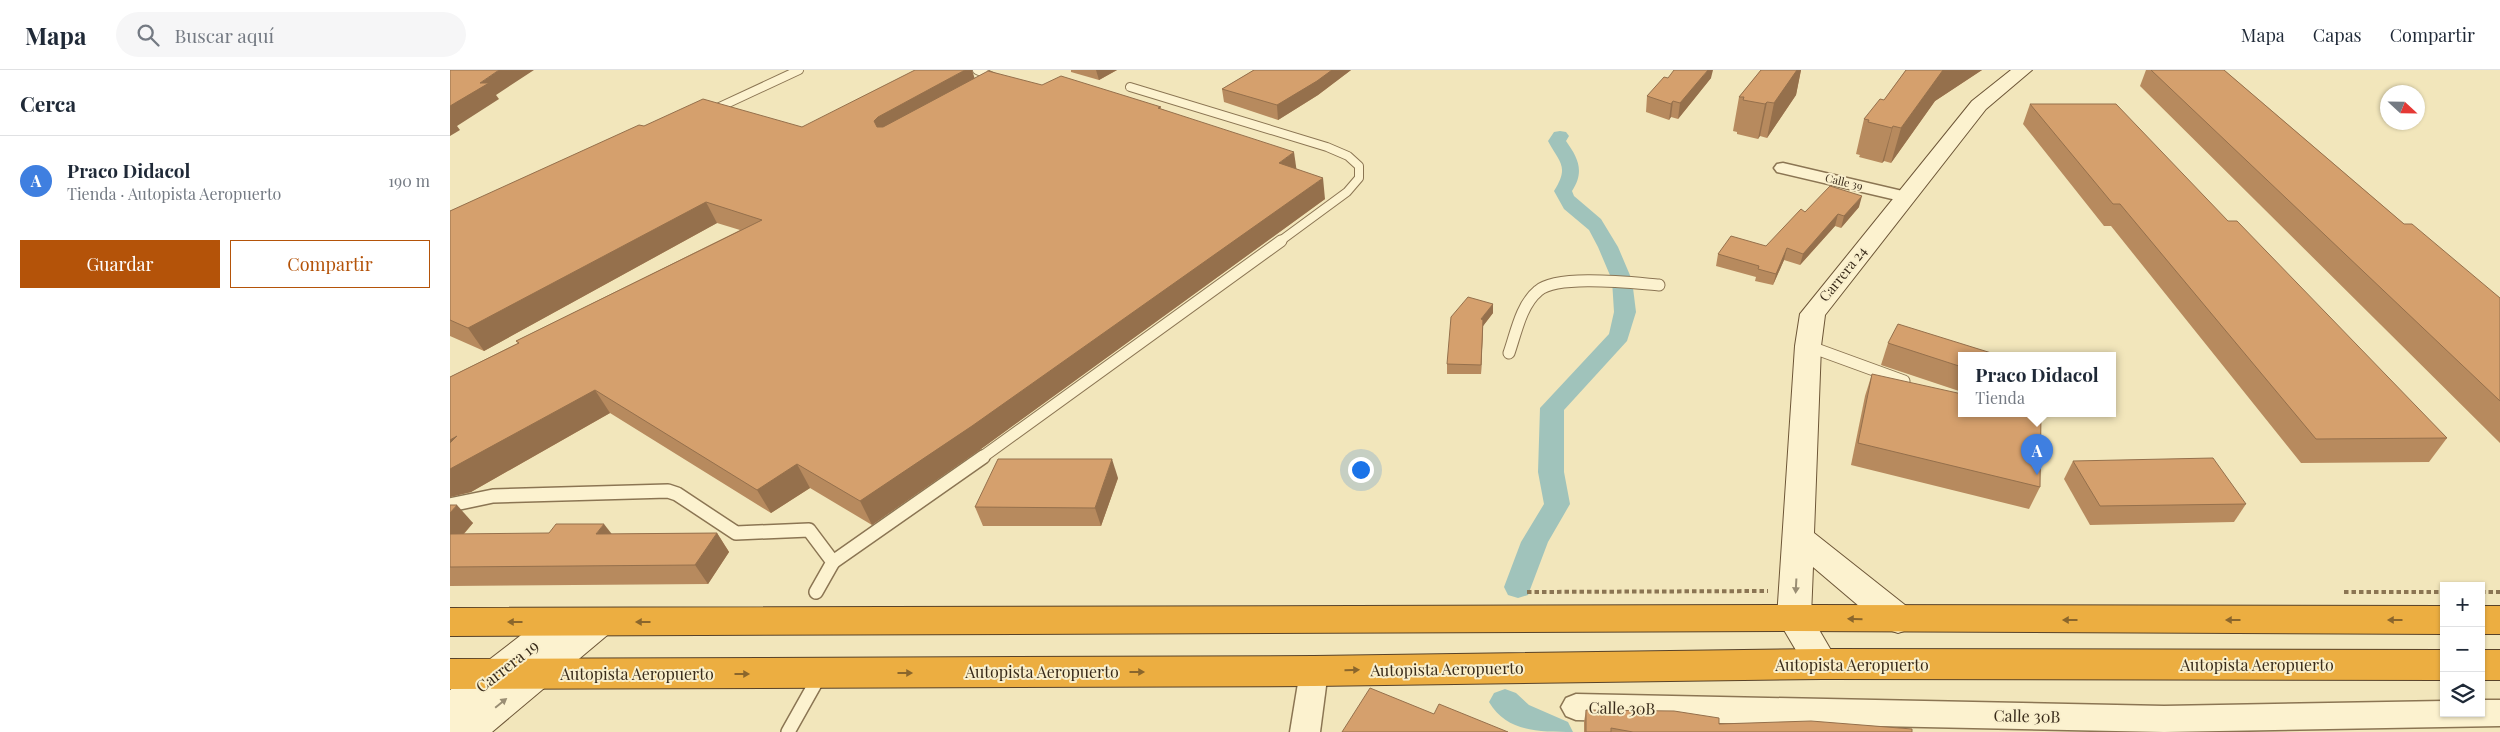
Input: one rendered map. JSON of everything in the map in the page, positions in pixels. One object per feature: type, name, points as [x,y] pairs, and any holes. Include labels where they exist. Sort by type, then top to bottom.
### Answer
[{"type":"highway","points":[[450,622],[1794,618],[2440,620]]},
{"type":"highway","points":[[2485,620],[2500,620]]},
{"type":"highway","name":"Autopista Aeropuerto","points":[[450,674],[1314,671],[1822,664],[2440,665]]},
{"type":"highway","points":[[2485,666],[2500,666]]},
{"type":"street","name":"Carrera 24","points":[[1794,618],[1808,346],[1815,310],[1980,105],[1996,88],[2023,70]]},
{"type":"street","name":"Calle 39","points":[[1782,168],[1905,197]]},
{"type":"street","points":[[1799,538],[1898,619]]},
{"type":"street","points":[[1794,618],[1822,664]]},
{"type":"street","name":"Carrera 19","points":[[450,711],[563,622]]},
{"type":"street","name":"Carrera 19","points":[[465,732],[599,622]]},
{"type":"street","points":[[1304,732],[1314,671]]},
{"type":"street","name":"Calle 30B","points":[[1576,707],[2164,725],[2440,715]]},
{"type":"street","name":"Calle 30B","points":[[2485,713],[2500,713]]},
{"type":"lane","points":[[704,114],[799,70]]},
{"type":"lane","points":[[977,70],[997,78],[991,87]]},
{"type":"lane","points":[[816,592],[833,562],[1028,426],[1347,192],[1359,178],[1359,166],[1348,156],[1327,147],[1130,87]]},
{"type":"lane","points":[[1509,353],[1526,307],[1538,290],[1555,282],[1611,282],[1659,285]]},
{"type":"lane","points":[[1808,346],[1904,380]]},
{"type":"lane","points":[[450,505],[493,496],[668,492],[677,494],[736,533],[809,530],[833,562]]},
{"type":"lane","points":[[788,732],[821,673]]},
{"type":"path","points":[[2485,592],[2500,592]]},
{"type":"building","points":[[450,70],[499,70],[480,83],[489,83],[450,106]]},
{"type":"building","points":[[915,70],[965,70],[878,117],[874,121],[877,127],[883,127],[988,71],[1042,85],[1061,76],[1161,107],[1158,108],[1294,152],[1279,163],[1323,178],[972,426],[860,501],[797,464],[757,490],[595,390],[450,469],[450,443],[457,436],[450,440],[450,377],[519,343],[516,341],[762,220],[706,202],[468,328],[450,320],[450,211],[639,125],[644,126],[703,99],[802,127]]},
{"type":"building","points":[[1254,70],[1332,70],[1277,105],[1222,89]]},
{"type":"building","points":[[1674,70],[1708,70],[1680,103],[1673,101],[1671,104],[1647,96],[1664,77],[1668,78]]},
{"type":"building","points":[[1761,70],[1797,70],[1774,103],[1767,102],[1765,104],[1743,100],[1744,97],[1739,97]]},
{"type":"building","points":[[1906,70],[1943,70],[1901,128],[1893,126],[1892,128],[1868,122],[1869,120],[1864,119],[1880,99],[1884,100]]},
{"type":"building","points":[[2151,70],[2224,70],[2404,224],[2412,224],[2500,298],[2500,401]]},
{"type":"building","points":[[2030,104],[2116,104],[2228,221],[2237,221],[2447,438],[2316,439],[2120,204],[2113,204]]},
{"type":"building","points":[[1830,186],[1862,196],[1844,216],[1838,214],[1803,254],[1787,248],[1776,274],[1758,269],[1759,266],[1718,254],[1731,236],[1766,246],[1801,209],[1805,212]]},
{"type":"building","points":[[1468,297],[1493,304],[1481,319],[1483,320],[1481,365],[1447,364],[1451,317]]},
{"type":"building","points":[[1898,324],[1988,352],[1958,352],[1958,366],[1888,343]]},
{"type":"building","points":[[1872,374],[1958,393],[1958,417],[2041,417],[2040,487],[1858,443]]},
{"type":"building","points":[[2213,458],[2246,504],[2100,506],[2073,461]]},
{"type":"building","points":[[998,459],[1112,459],[1095,508],[975,507]]},
{"type":"building","points":[[450,505],[457,505],[450,513]]},
{"type":"building","points":[[556,524],[604,524],[596,534],[717,533],[695,565],[450,567],[450,534],[549,533]]},
{"type":"building","points":[[1370,688],[1434,714],[1439,704],[1508,732],[1342,732]]},
{"type":"building","points":[[1586,710],[1674,711],[1719,718],[1719,724],[1811,721],[1912,729],[1912,732],[1633,732],[1611,728],[1611,732],[1586,732]]},
{"type":"waterway","points":[[1518,587],[1535,542],[1557,504],[1551,472],[1552,408],[1619,336],[1625,312],[1622,280],[1608,247],[1599,230],[1574,208],[1563,191],[1570,176],[1571,166],[1570,160],[1557,141],[1560,136]]},
{"type":"waterway","points":[[1505,702],[1518,715],[1557,732]]},
{"type":"place","name":"Praco Didacol","points":[[2037,475]]}]
